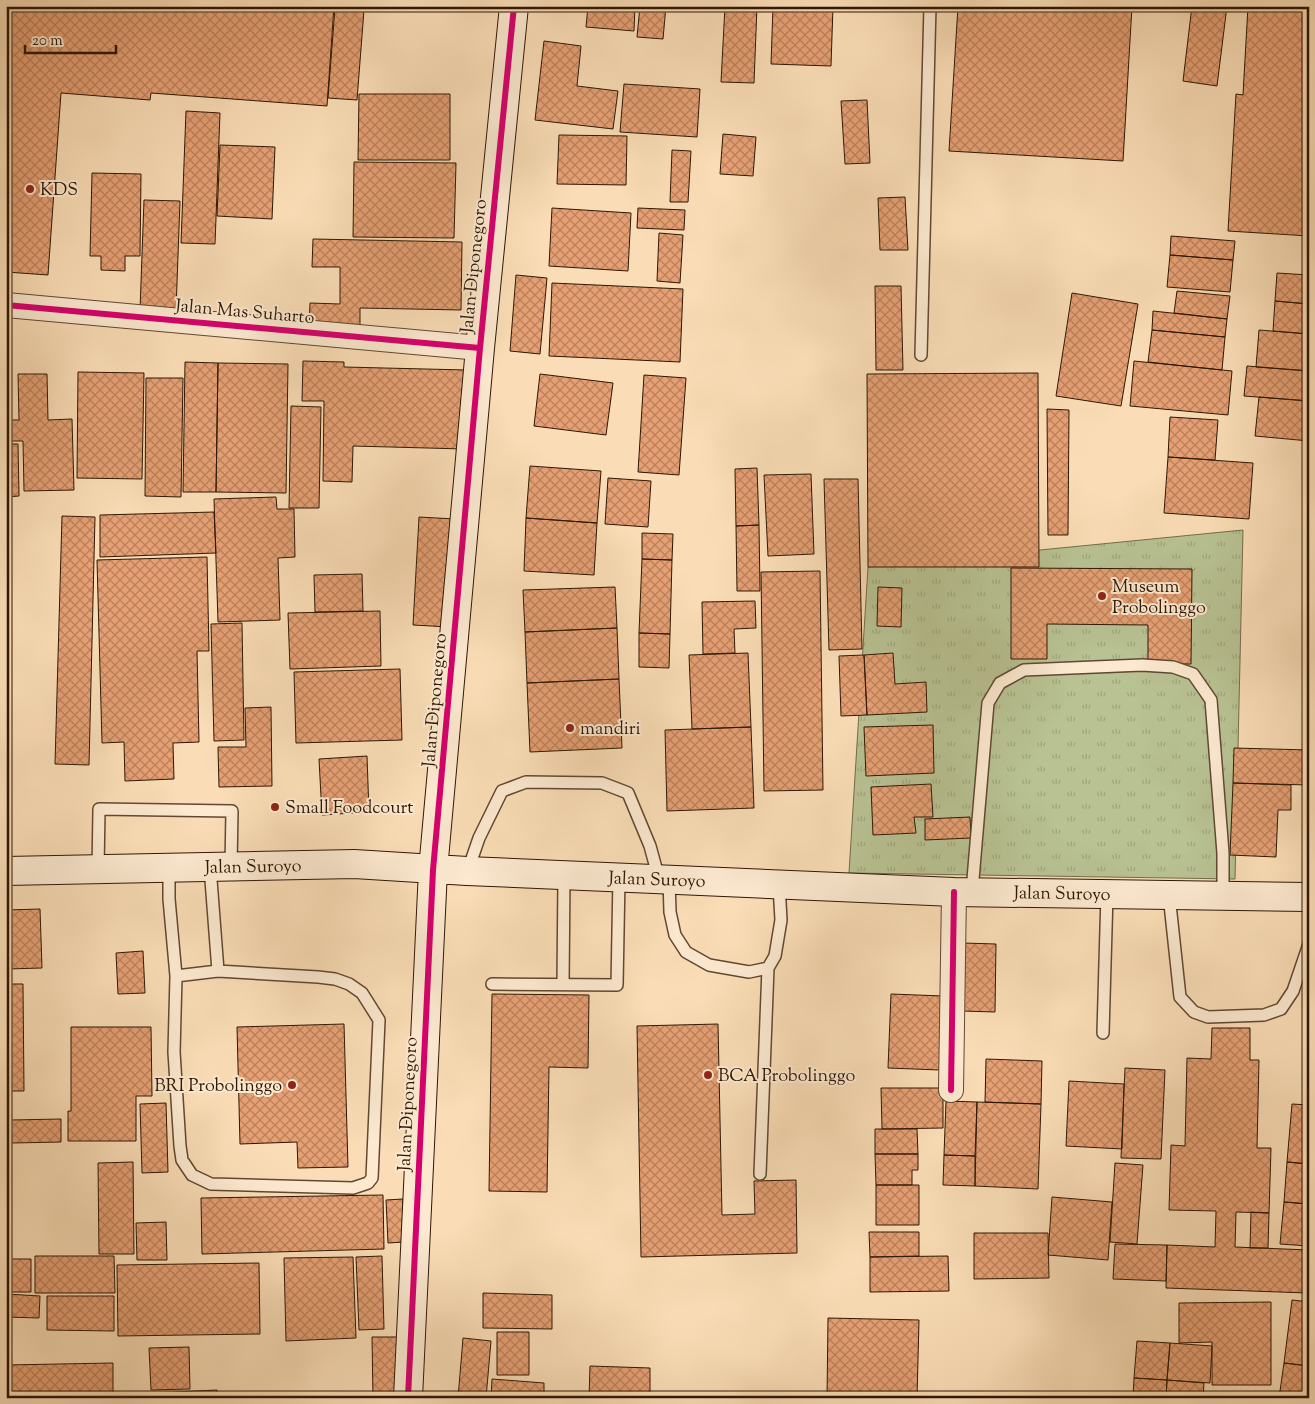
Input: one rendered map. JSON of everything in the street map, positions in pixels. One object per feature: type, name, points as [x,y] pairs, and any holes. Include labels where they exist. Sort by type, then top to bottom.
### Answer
[{"type":"street","name":"Jalan Diponegoro","points":[[408,1398],[434,870],[480,348],[514,6]]},
{"type":"street","name":"Jalan Mas Suharto","points":[[6,305],[480,348]]},
{"type":"street","name":"Jalan Suroyo","points":[[6,871],[354,864],[434,870],[963,892],[1309,897]]},
{"type":"street","points":[[951,1090],[963,892]]},
{"type":"lane","points":[[921,355],[930,6]]},
{"type":"lane","points":[[963,892],[988,703],[1000,683],[1024,670],[1142,665],[1173,667],[1193,674],[1211,700],[1223,853],[1223,896]]},
{"type":"lane","points":[[467,871],[479,838],[502,791],[526,782],[602,784],[628,793],[664,879],[675,935],[686,952],[709,965],[749,972],[768,968]]},
{"type":"lane","points":[[98,869],[99,809],[232,811],[221,866],[218,971]]},
{"type":"lane","points":[[168,868],[176,976],[174,1052],[182,1160],[192,1175],[211,1184],[353,1188],[368,1183],[372,1178],[379,1020],[362,993],[349,984],[335,979],[218,971],[176,976]]},
{"type":"lane","points":[[563,984],[564,875]]},
{"type":"lane","points":[[492,984],[616,985],[619,878]]},
{"type":"lane","points":[[760,1174],[768,968],[775,956],[781,920],[780,884]]},
{"type":"lane","points":[[1102,1033],[1108,894]]},
{"type":"lane","points":[[1168,895],[1180,997],[1194,1012],[1208,1017],[1264,1015],[1281,1009],[1293,991],[1309,944]]},
{"type":"green space","points":[[1243,530],[1235,879],[849,873],[868,567]]},
{"type":"building","name":"KDS","points":[[6,6],[334,6],[327,106],[151,93],[150,100],[61,93],[48,275],[6,272]]},
{"type":"building","points":[[588,6],[635,6],[634,31],[586,27]]},
{"type":"building","points":[[640,6],[666,6],[663,39],[637,37]]},
{"type":"building","points":[[725,6],[757,6],[754,83],[721,82]]},
{"type":"building","points":[[773,6],[833,6],[831,66],[771,64]]},
{"type":"building","points":[[958,6],[1132,6],[1123,161],[949,151]]},
{"type":"building","points":[[1192,6],[1227,6],[1217,86],[1183,81]]},
{"type":"building","points":[[1248,6],[1309,6],[1309,236],[1228,231],[1236,94],[1243,95]]},
{"type":"building","points":[[335,8],[364,10],[357,100],[328,98]]},
{"type":"building","points":[[544,41],[581,46],[577,86],[618,91],[613,129],[535,120]]},
{"type":"building","points":[[624,84],[700,89],[697,137],[620,132]]},
{"type":"building","points":[[359,94],[450,94],[450,160],[358,160]]},
{"type":"building","points":[[867,100],[870,163],[845,164],[841,101]]},
{"type":"building","points":[[186,111],[220,113],[215,244],[181,243]]},
{"type":"building","points":[[723,134],[756,137],[753,176],[720,174]]},
{"type":"building","points":[[559,135],[627,136],[626,185],[557,184]]},
{"type":"building","points":[[220,145],[275,147],[272,219],[217,216]]},
{"type":"building","points":[[672,150],[691,151],[688,202],[670,202]]},
{"type":"building","points":[[354,162],[456,163],[454,238],[353,237]]},
{"type":"building","points":[[92,173],[141,174],[140,256],[125,256],[125,271],[101,270],[101,256],[90,256]]},
{"type":"building","points":[[905,197],[908,250],[880,250],[878,198]]},
{"type":"building","points":[[144,200],[180,201],[176,311],[140,310]]},
{"type":"building","points":[[552,208],[631,213],[628,271],[549,266]]},
{"type":"building","points":[[638,208],[685,210],[684,230],[637,228]]},
{"type":"building","points":[[659,233],[683,235],[680,283],[657,281]]},
{"type":"building","points":[[1171,236],[1235,241],[1233,260],[1170,255]]},
{"type":"building","points":[[313,239],[462,242],[461,310],[360,308],[360,328],[309,328],[310,303],[340,304],[340,267],[312,267]]},
{"type":"building","points":[[1170,255],[1233,260],[1230,292],[1167,287]]},
{"type":"building","points":[[1277,273],[1309,275],[1309,304],[1275,301]]},
{"type":"building","points":[[516,275],[547,278],[540,354],[510,351]]},
{"type":"building","points":[[552,283],[683,289],[680,362],[549,356]]},
{"type":"building","points":[[875,286],[901,286],[903,370],[876,370]]},
{"type":"building","points":[[1177,291],[1230,296],[1227,319],[1174,313]]},
{"type":"building","points":[[1072,293],[1138,304],[1121,406],[1056,396]]},
{"type":"building","points":[[1275,301],[1309,304],[1309,334],[1273,331]]},
{"type":"building","points":[[1153,311],[1227,319],[1225,337],[1152,330]]},
{"type":"building","points":[[1152,330],[1225,337],[1222,370],[1148,362]]},
{"type":"building","points":[[1259,330],[1309,334],[1309,371],[1256,367]]},
{"type":"building","points":[[303,361],[344,362],[344,367],[466,370],[464,449],[353,446],[352,482],[323,481],[324,401],[302,401]]},
{"type":"building","points":[[1134,361],[1232,371],[1228,415],[1130,406]]},
{"type":"building","points":[[185,362],[218,363],[216,492],[183,492]]},
{"type":"building","points":[[218,363],[288,364],[286,493],[216,492]]},
{"type":"building","points":[[1247,366],[1309,371],[1309,401],[1244,396]]},
{"type":"building","points":[[78,372],[144,373],[142,479],[77,478]]},
{"type":"building","points":[[1038,373],[1039,567],[868,567],[867,374]]},
{"type":"building","points":[[18,374],[47,374],[48,420],[72,419],[74,490],[24,491],[23,441],[7,441],[6,420],[19,420]]},
{"type":"building","points":[[540,374],[613,383],[606,435],[534,426]]},
{"type":"building","points":[[644,375],[686,378],[679,475],[638,472]]},
{"type":"building","points":[[146,378],[183,378],[181,497],[145,496]]},
{"type":"building","points":[[1259,397],[1309,401],[1309,441],[1255,436]]},
{"type":"building","points":[[291,406],[321,407],[319,508],[289,508]]},
{"type":"building","points":[[1047,409],[1069,410],[1068,535],[1048,535]]},
{"type":"building","points":[[1170,417],[1218,420],[1215,460],[1168,457]]},
{"type":"building","points":[[6,444],[18,444],[19,496],[6,497]]},
{"type":"building","points":[[1168,457],[1253,463],[1249,519],[1164,513]]},
{"type":"building","points":[[530,466],[601,471],[597,523],[526,518]]},
{"type":"building","points":[[757,468],[759,525],[736,526],[735,469]]},
{"type":"building","points":[[811,474],[814,554],[768,556],[764,475]]},
{"type":"building","points":[[608,478],[651,481],[648,527],[605,524]]},
{"type":"building","points":[[824,479],[858,479],[862,649],[829,650]]},
{"type":"building","points":[[276,497],[277,509],[294,509],[295,557],[278,558],[280,620],[218,622],[214,499]]},
{"type":"building","points":[[214,512],[216,553],[100,557],[100,515]]},
{"type":"building","points":[[62,516],[95,517],[89,765],[55,764]]},
{"type":"building","points":[[419,517],[455,519],[449,627],[413,625]]},
{"type":"building","points":[[526,518],[597,523],[594,575],[524,571]]},
{"type":"building","points":[[759,525],[760,591],[737,591],[736,526]]},
{"type":"building","points":[[642,533],[673,534],[672,560],[642,559]]},
{"type":"building","points":[[207,557],[209,651],[197,651],[199,742],[173,743],[174,779],[125,781],[124,742],[102,743],[97,560]]},
{"type":"building","points":[[642,559],[672,560],[670,634],[639,633]]},
{"type":"building","name":"Museum Probolinggo","points":[[1011,568],[1192,569],[1191,664],[1148,664],[1148,625],[1047,624],[1047,659],[1011,659]]},
{"type":"building","points":[[820,571],[823,790],[764,791],[761,572]]},
{"type":"building","points":[[362,574],[363,611],[315,612],[314,575]]},
{"type":"building","points":[[615,587],[617,628],[525,632],[523,590]]},
{"type":"building","points":[[878,587],[902,588],[901,627],[877,626]]},
{"type":"building","points":[[755,601],[756,628],[734,629],[735,653],[703,654],[702,602]]},
{"type":"building","points":[[380,611],[381,666],[290,669],[288,613]]},
{"type":"building","points":[[242,623],[244,740],[214,741],[211,624]]},
{"type":"building","points":[[617,628],[619,679],[527,683],[525,632]]},
{"type":"building","points":[[639,633],[670,634],[669,668],[639,667]]},
{"type":"building","points":[[748,653],[751,727],[692,729],[689,655]]},
{"type":"building","points":[[893,653],[895,684],[926,682],[927,712],[867,715],[864,655]]},
{"type":"building","points":[[864,655],[867,715],[841,716],[839,656]]},
{"type":"building","points":[[400,669],[402,740],[296,743],[294,672]]},
{"type":"building","points":[[619,679],[622,748],[530,752],[527,683]]},
{"type":"building","points":[[271,707],[272,786],[219,787],[218,747],[246,747],[245,708]]},
{"type":"building","points":[[933,725],[934,773],[866,776],[864,727]]},
{"type":"building","points":[[751,727],[754,808],[667,811],[665,730]]},
{"type":"building","points":[[1234,748],[1309,750],[1309,785],[1233,783]]},
{"type":"building","points":[[367,756],[369,812],[322,815],[319,759]]},
{"type":"building","points":[[1233,783],[1291,785],[1291,810],[1278,810],[1276,857],[1230,855]]},
{"type":"building","points":[[931,784],[933,817],[914,817],[916,833],[873,835],[871,787]]},
{"type":"building","points":[[970,817],[971,838],[925,840],[925,819]]},
{"type":"building","points":[[40,909],[42,968],[6,969],[6,910]]},
{"type":"building","points":[[963,943],[996,944],[995,1012],[962,1011]]},
{"type":"building","points":[[143,951],[145,993],[118,994],[116,953]]},
{"type":"building","points":[[6,984],[23,984],[24,1091],[6,1091]]},
{"type":"building","points":[[492,994],[589,995],[588,1068],[549,1067],[547,1192],[489,1191]]},
{"type":"building","points":[[891,994],[943,996],[940,1070],[888,1068]]},
{"type":"building","name":"BRI Probolinggo","points":[[344,1024],[348,1167],[298,1168],[297,1142],[240,1144],[237,1027]]},
{"type":"building","points":[[718,1024],[722,1215],[755,1214],[754,1181],[796,1180],[797,1253],[641,1257],[637,1026]]},
{"type":"building","points":[[71,1027],[151,1027],[152,1096],[136,1096],[136,1141],[68,1141],[68,1111],[71,1111]]},
{"type":"building","points":[[1212,1028],[1250,1028],[1250,1060],[1259,1060],[1257,1148],[1271,1148],[1269,1213],[1236,1212],[1235,1247],[1309,1250],[1308,1293],[1166,1288],[1167,1245],[1215,1247],[1216,1211],[1169,1210],[1171,1145],[1185,1146],[1187,1058],[1211,1059]]},
{"type":"building","points":[[986,1059],[1042,1061],[1041,1104],[985,1102]]},
{"type":"building","points":[[1125,1068],[1165,1070],[1161,1159],[1121,1158]]},
{"type":"building","points":[[1069,1081],[1124,1084],[1122,1149],[1066,1146]]},
{"type":"building","points":[[881,1088],[943,1088],[943,1128],[882,1129]]},
{"type":"building","points":[[946,1101],[977,1102],[975,1156],[944,1155]]},
{"type":"building","points":[[977,1102],[1041,1104],[1038,1189],[975,1186]]},
{"type":"building","points":[[166,1103],[168,1172],[142,1173],[140,1104]]},
{"type":"building","points":[[1292,1104],[1309,1105],[1309,1164],[1287,1162]]},
{"type":"building","points":[[61,1119],[61,1142],[12,1143],[11,1120]]},
{"type":"building","points":[[875,1129],[917,1129],[918,1154],[875,1154]]},
{"type":"building","points":[[875,1154],[918,1154],[918,1170],[912,1170],[912,1185],[876,1185]]},
{"type":"building","points":[[944,1155],[975,1156],[975,1186],[943,1185]]},
{"type":"building","points":[[133,1162],[134,1254],[99,1254],[98,1163]]},
{"type":"building","points":[[1287,1162],[1309,1164],[1309,1204],[1284,1202]]},
{"type":"building","points":[[1115,1163],[1143,1165],[1137,1244],[1110,1242]]},
{"type":"building","points":[[876,1185],[919,1185],[919,1225],[876,1225]]},
{"type":"building","points":[[383,1195],[384,1249],[202,1254],[201,1198]]},
{"type":"building","points":[[1052,1197],[1112,1202],[1108,1260],[1048,1255]]},
{"type":"building","points":[[403,1199],[404,1242],[388,1243],[386,1200]]},
{"type":"building","points":[[1284,1202],[1309,1204],[1309,1246],[1280,1244]]},
{"type":"building","points":[[1251,1212],[1269,1213],[1268,1248],[1250,1248]]},
{"type":"building","points":[[166,1222],[167,1260],[137,1260],[136,1223]]},
{"type":"building","points":[[869,1232],[919,1232],[919,1256],[870,1257]]},
{"type":"building","points":[[974,1233],[1048,1233],[1049,1278],[974,1279]]},
{"type":"building","points":[[1115,1244],[1167,1245],[1166,1281],[1113,1279]]},
{"type":"building","points":[[35,1256],[114,1256],[115,1293],[35,1293]]},
{"type":"building","points":[[382,1256],[384,1329],[359,1330],[356,1257]]},
{"type":"building","points":[[948,1256],[949,1291],[870,1292],[870,1257]]},
{"type":"building","points":[[353,1257],[356,1338],[286,1341],[284,1258]]},
{"type":"building","points":[[6,1259],[31,1259],[31,1292],[6,1292]]},
{"type":"building","points":[[259,1263],[260,1334],[118,1336],[117,1265]]},
{"type":"building","points":[[483,1293],[552,1295],[552,1329],[483,1328]]},
{"type":"building","points":[[6,1294],[40,1296],[39,1318],[6,1317]]},
{"type":"building","points":[[47,1296],[114,1296],[114,1331],[47,1330]]},
{"type":"building","points":[[1292,1300],[1309,1302],[1309,1366],[1284,1363]]},
{"type":"building","points":[[1271,1302],[1271,1385],[1212,1385],[1212,1342],[1179,1343],[1179,1303]]},
{"type":"building","points":[[828,1318],[919,1320],[917,1398],[827,1398]]},
{"type":"building","points":[[497,1332],[529,1332],[529,1375],[497,1375]]},
{"type":"building","points":[[372,1337],[399,1337],[400,1398],[373,1398]]},
{"type":"building","points":[[463,1338],[491,1341],[486,1398],[458,1398]]},
{"type":"building","points":[[1137,1341],[1170,1343],[1167,1380],[1134,1378]]},
{"type":"building","points":[[1170,1343],[1212,1346],[1210,1383],[1167,1380]]},
{"type":"building","points":[[189,1347],[190,1389],[151,1390],[149,1348]]},
{"type":"building","points":[[113,1363],[113,1398],[6,1398],[6,1365]]},
{"type":"building","points":[[1284,1363],[1309,1366],[1309,1398],[1279,1398]]},
{"type":"building","points":[[590,1366],[650,1368],[650,1398],[589,1398]]},
{"type":"building","points":[[1134,1378],[1167,1380],[1166,1398],[1133,1398]]},
{"type":"building","points":[[492,1379],[544,1383],[544,1398],[491,1398]]},
{"type":"building","points":[[1167,1380],[1204,1383],[1203,1398],[1166,1398]]},
{"type":"building","points":[[217,1390],[217,1398],[155,1398],[154,1393]]},
{"type":"cycle path","points":[[408,1398],[433,870],[480,348],[514,6]]},
{"type":"cycle path","points":[[6,305],[480,348]]},
{"type":"cycle path","points":[[951,1090],[954,892]]},
{"type":"place","name":"KDS","points":[[30,189]]},
{"type":"place","name":"Museum Probolinggo","points":[[1102,596]]},
{"type":"place","name":"mandiri","points":[[570,728]]},
{"type":"place","name":"Small Foodcourt","points":[[275,807]]},
{"type":"place","name":"BCA Probolinggo","points":[[708,1075]]},
{"type":"place","name":"BRI Probolinggo","points":[[292,1085]]}]
